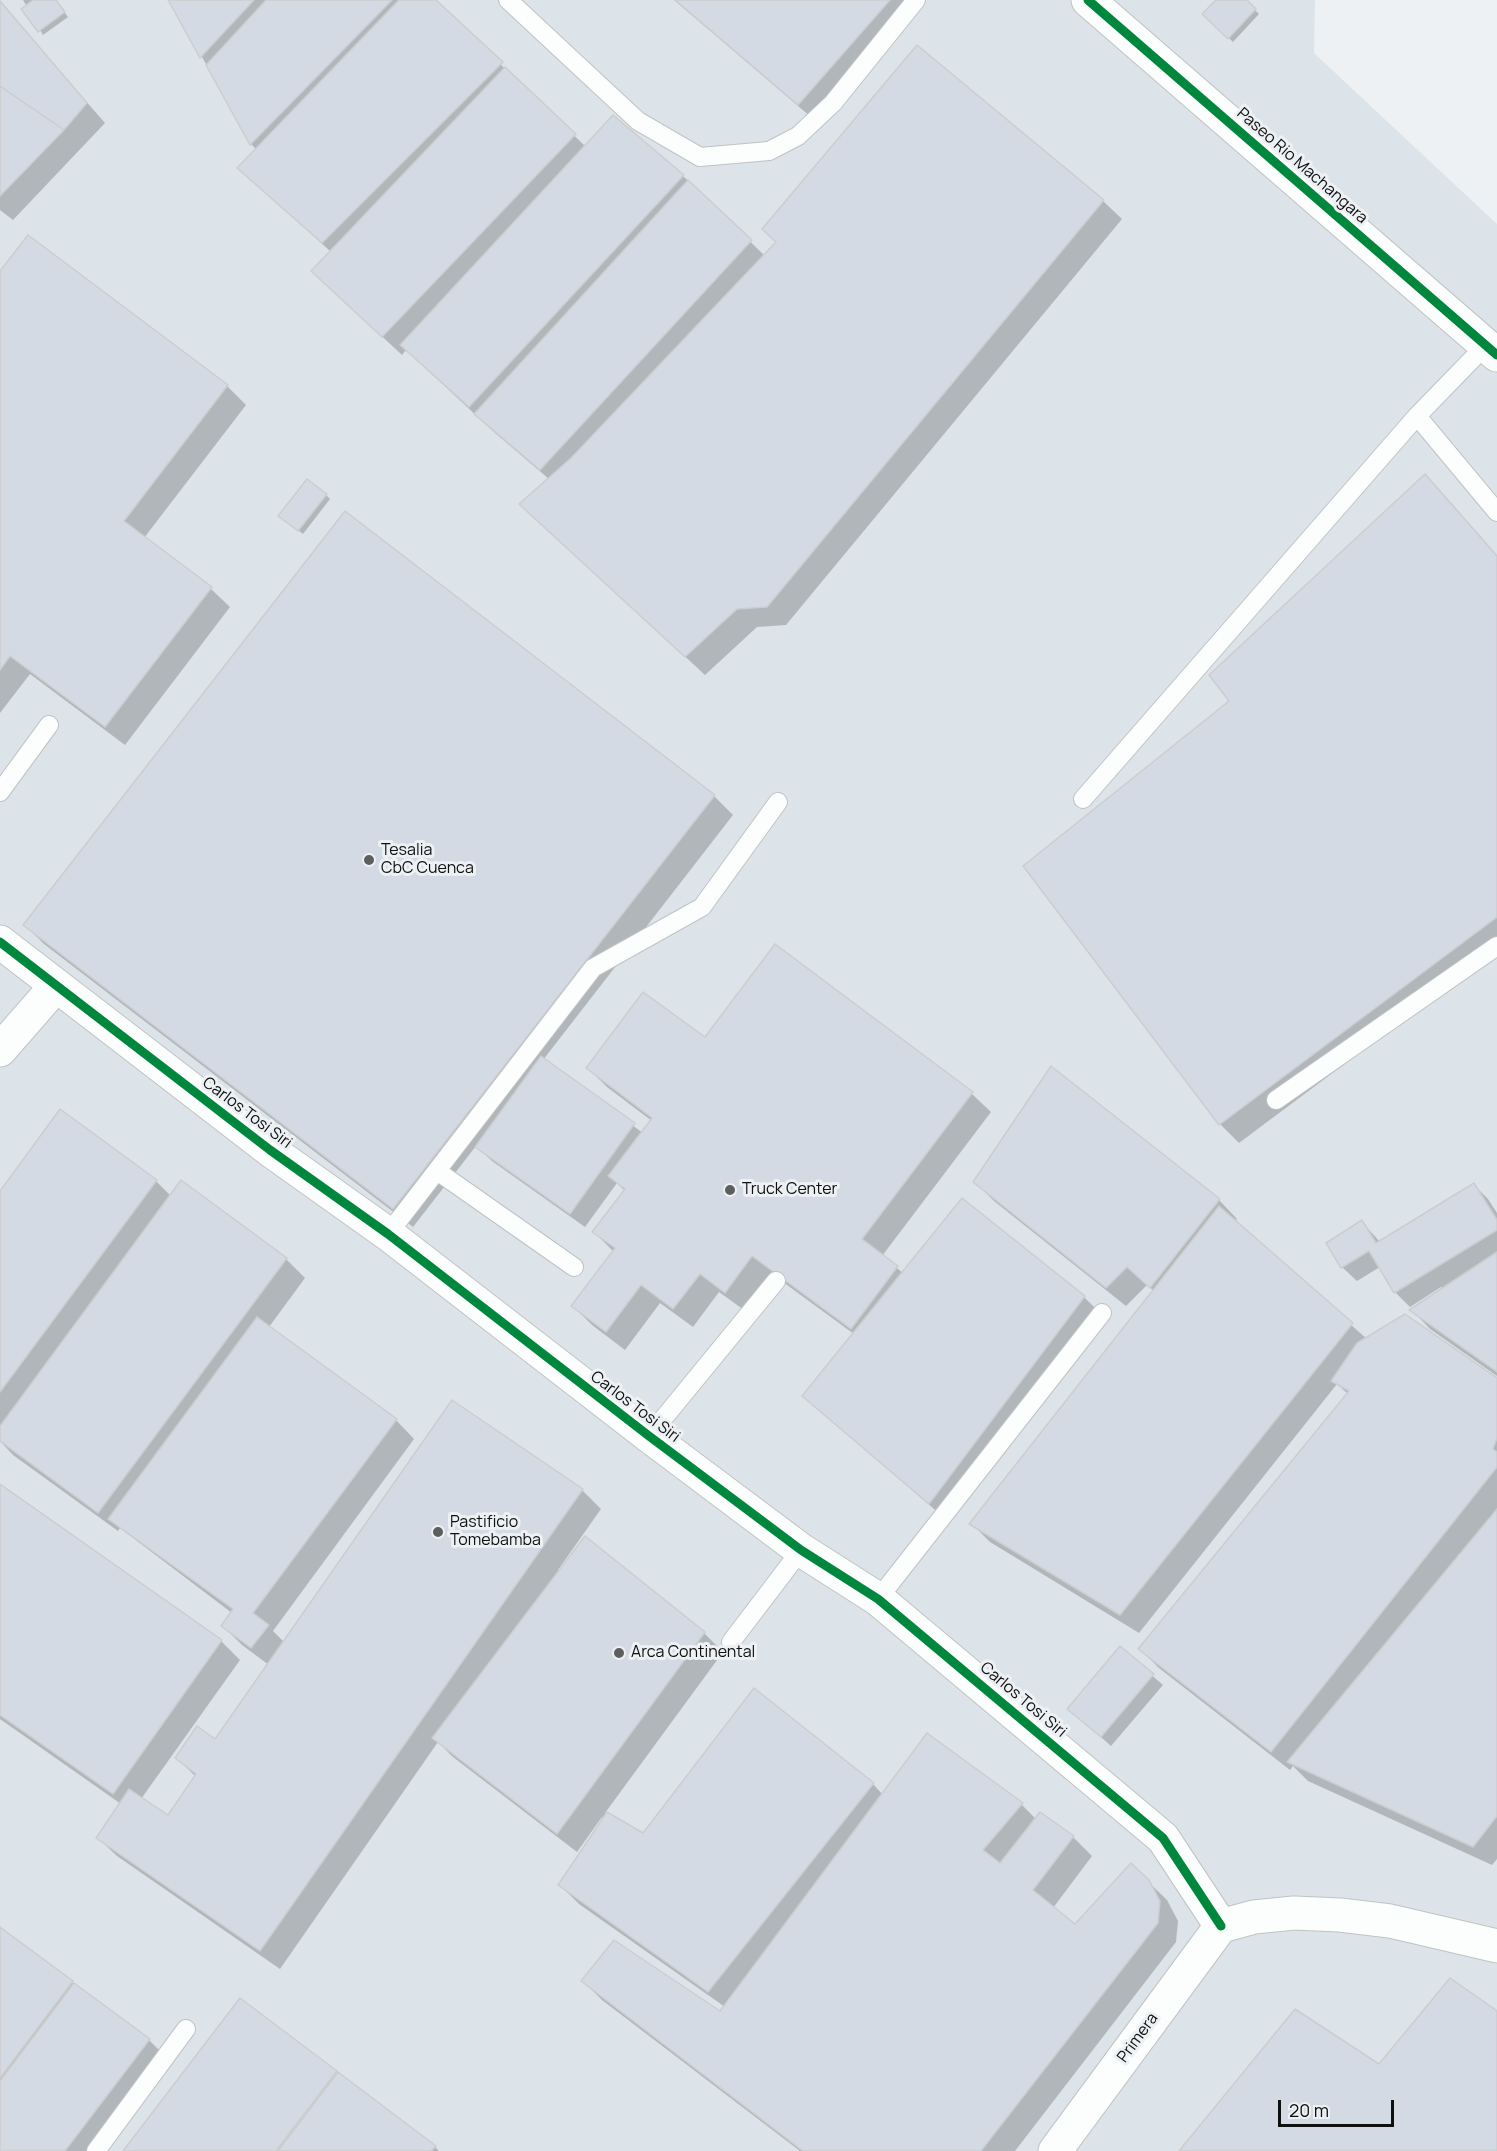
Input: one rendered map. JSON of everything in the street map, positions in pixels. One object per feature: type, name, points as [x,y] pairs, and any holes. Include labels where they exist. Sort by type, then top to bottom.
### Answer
[{"type":"street","name":"Paseo Rio Machangara","points":[[1088,0],[1491,350]]},
{"type":"street","name":"Carlos Tosi Siri","points":[[0,942],[55,987],[270,1150],[388,1234],[649,1436],[801,1550],[878,1599],[1163,1838],[1221,1926]]},
{"type":"street","points":[[0,1050],[55,987]]},
{"type":"street","points":[[1221,1926],[1254,1917],[1294,1913],[1340,1915],[1390,1921],[1497,1946]]},
{"type":"street","name":"Primera","points":[[1055,2151],[1221,1926]]},
{"type":"lane","points":[[508,0],[638,121],[700,157],[769,151],[798,136],[833,103],[916,0]]},
{"type":"lane","points":[[1083,799],[1417,416],[1491,350]]},
{"type":"lane","points":[[1417,416],[1497,512]]},
{"type":"lane","points":[[0,792],[50,725]]},
{"type":"lane","points":[[388,1234],[593,968],[702,907],[778,802]]},
{"type":"lane","points":[[1276,1100],[1497,946]]},
{"type":"lane","points":[[437,1171],[574,1267]]},
{"type":"lane","points":[[649,1436],[776,1281]]},
{"type":"lane","points":[[878,1599],[1102,1313]]},
{"type":"lane","points":[[731,1642],[801,1550]]},
{"type":"lane","points":[[96,2151],[186,2029]]},
{"type":"shaded area","points":[[0,0],[1315,0],[1314,53],[1497,224],[1497,2151],[0,2151]]},
{"type":"building","points":[[33,0],[56,0],[65,12],[38,32],[21,9]]},
{"type":"building","points":[[168,0],[254,0],[200,58]]},
{"type":"building","points":[[266,0],[392,0],[250,145],[206,65]]},
{"type":"building","points":[[399,0],[436,0],[503,62],[322,243],[237,168]]},
{"type":"building","points":[[675,0],[890,0],[798,105]]},
{"type":"building","points":[[1216,0],[1247,0],[1256,9],[1228,39],[1202,14]]},
{"type":"building","points":[[0,1],[87,103],[64,130],[0,86]]},
{"type":"building","points":[[917,45],[1104,200],[767,607],[737,609],[685,657],[519,504],[571,458],[776,242],[762,229]]},
{"type":"building","points":[[505,67],[576,134],[382,337],[311,271]]},
{"type":"building","points":[[0,86],[64,130],[0,196]]},
{"type":"building","points":[[613,115],[684,175],[469,407],[400,345]]},
{"type":"building","points":[[688,180],[752,240],[540,470],[474,414]]},
{"type":"building","points":[[28,235],[228,385],[124,521],[212,587],[105,727],[10,656],[0,670],[0,271]]},
{"type":"building","points":[[1425,474],[1497,556],[1497,917],[1219,1125],[1023,866],[1229,701],[1209,675]]},
{"type":"building","points":[[307,479],[327,494],[298,531],[278,516]]},
{"type":"building","name":"Tesalia CbC Cuenca","points":[[345,511],[715,795],[393,1209],[23,925]]},
{"type":"building","points":[[775,944],[973,1092],[862,1239],[898,1266],[851,1329],[752,1256],[725,1293],[700,1274],[673,1309],[641,1285],[606,1332],[571,1306],[615,1248],[592,1232],[625,1189],[608,1176],[652,1118],[586,1068],[643,992],[705,1037]]},
{"type":"building","points":[[541,1056],[635,1123],[570,1214],[475,1147]]},
{"type":"building","points":[[1051,1066],[1220,1199],[1150,1288],[1127,1267],[1106,1288],[973,1182]]},
{"type":"building","points":[[60,1109],[157,1180],[0,1392],[0,1191]]},
{"type":"building","points":[[181,1180],[287,1258],[98,1513],[0,1441],[0,1426]]},
{"type":"building","points":[[1474,1183],[1497,1220],[1497,1230],[1394,1293],[1369,1251],[1341,1268],[1326,1243],[1362,1220],[1376,1243]]},
{"type":"building","points":[[962,1198],[1085,1296],[929,1504],[802,1396]]},
{"type":"building","points":[[1219,1206],[1353,1323],[1120,1615],[969,1524]]},
{"type":"building","points":[[1497,1252],[1497,1372],[1409,1310]]},
{"type":"building","points":[[1405,1314],[1497,1378],[1497,1438],[1493,1449],[1497,1452],[1497,1467],[1271,1752],[1138,1649],[1349,1391],[1331,1381],[1357,1343]]},
{"type":"building","points":[[257,1317],[397,1419],[253,1613],[269,1625],[251,1648],[221,1626],[233,1609],[108,1519]]},
{"type":"building","points":[[452,1400],[583,1489],[260,1951],[96,1838],[129,1789],[168,1815],[196,1774],[175,1758],[197,1726],[215,1739]]},
{"type":"building","points":[[0,1484],[222,1640],[113,1794],[0,1715]]},
{"type":"building","points":[[1497,1509],[1497,1816],[1473,1847],[1287,1762]]},
{"type":"building","points":[[585,1536],[705,1632],[557,1834],[432,1738]]},
{"type":"building","points":[[1120,1646],[1154,1674],[1101,1737],[1067,1709]]},
{"type":"building","points":[[754,1688],[874,1783],[708,1992],[558,1885],[607,1812],[643,1833]]},
{"type":"building","points":[[927,1733],[1023,1803],[983,1850],[1000,1863],[1040,1812],[1074,1836],[1033,1890],[1075,1924],[1131,1863],[1149,1880],[1160,1901],[1158,1923],[981,2151],[803,2151],[581,1981],[614,1940],[720,2011]]},
{"type":"building","points":[[0,1927],[73,1981],[0,2078]]},
{"type":"building","points":[[1450,1978],[1497,2011],[1497,2151],[1179,2151],[1295,2009],[1379,2064]]},
{"type":"building","points":[[74,1983],[150,2039],[65,2151],[0,2151],[0,2081]]},
{"type":"building","points":[[240,1998],[337,2071],[276,2151],[123,2151]]},
{"type":"building","points":[[338,2072],[436,2146],[431,2151],[278,2151]]},
{"type":"cycle path","points":[[1088,0],[1497,355]]},
{"type":"cycle path","points":[[0,942],[270,1150],[388,1234],[649,1436],[801,1550],[878,1599],[1163,1838],[1221,1926]]},
{"type":"place","name":"Tesalia CbC Cuenca","points":[[369,860]]},
{"type":"place","name":"Truck Center","points":[[730,1190]]},
{"type":"place","name":"Pastificio Tomebamba","points":[[438,1532]]},
{"type":"place","name":"Arca Continental","points":[[619,1653]]}]
